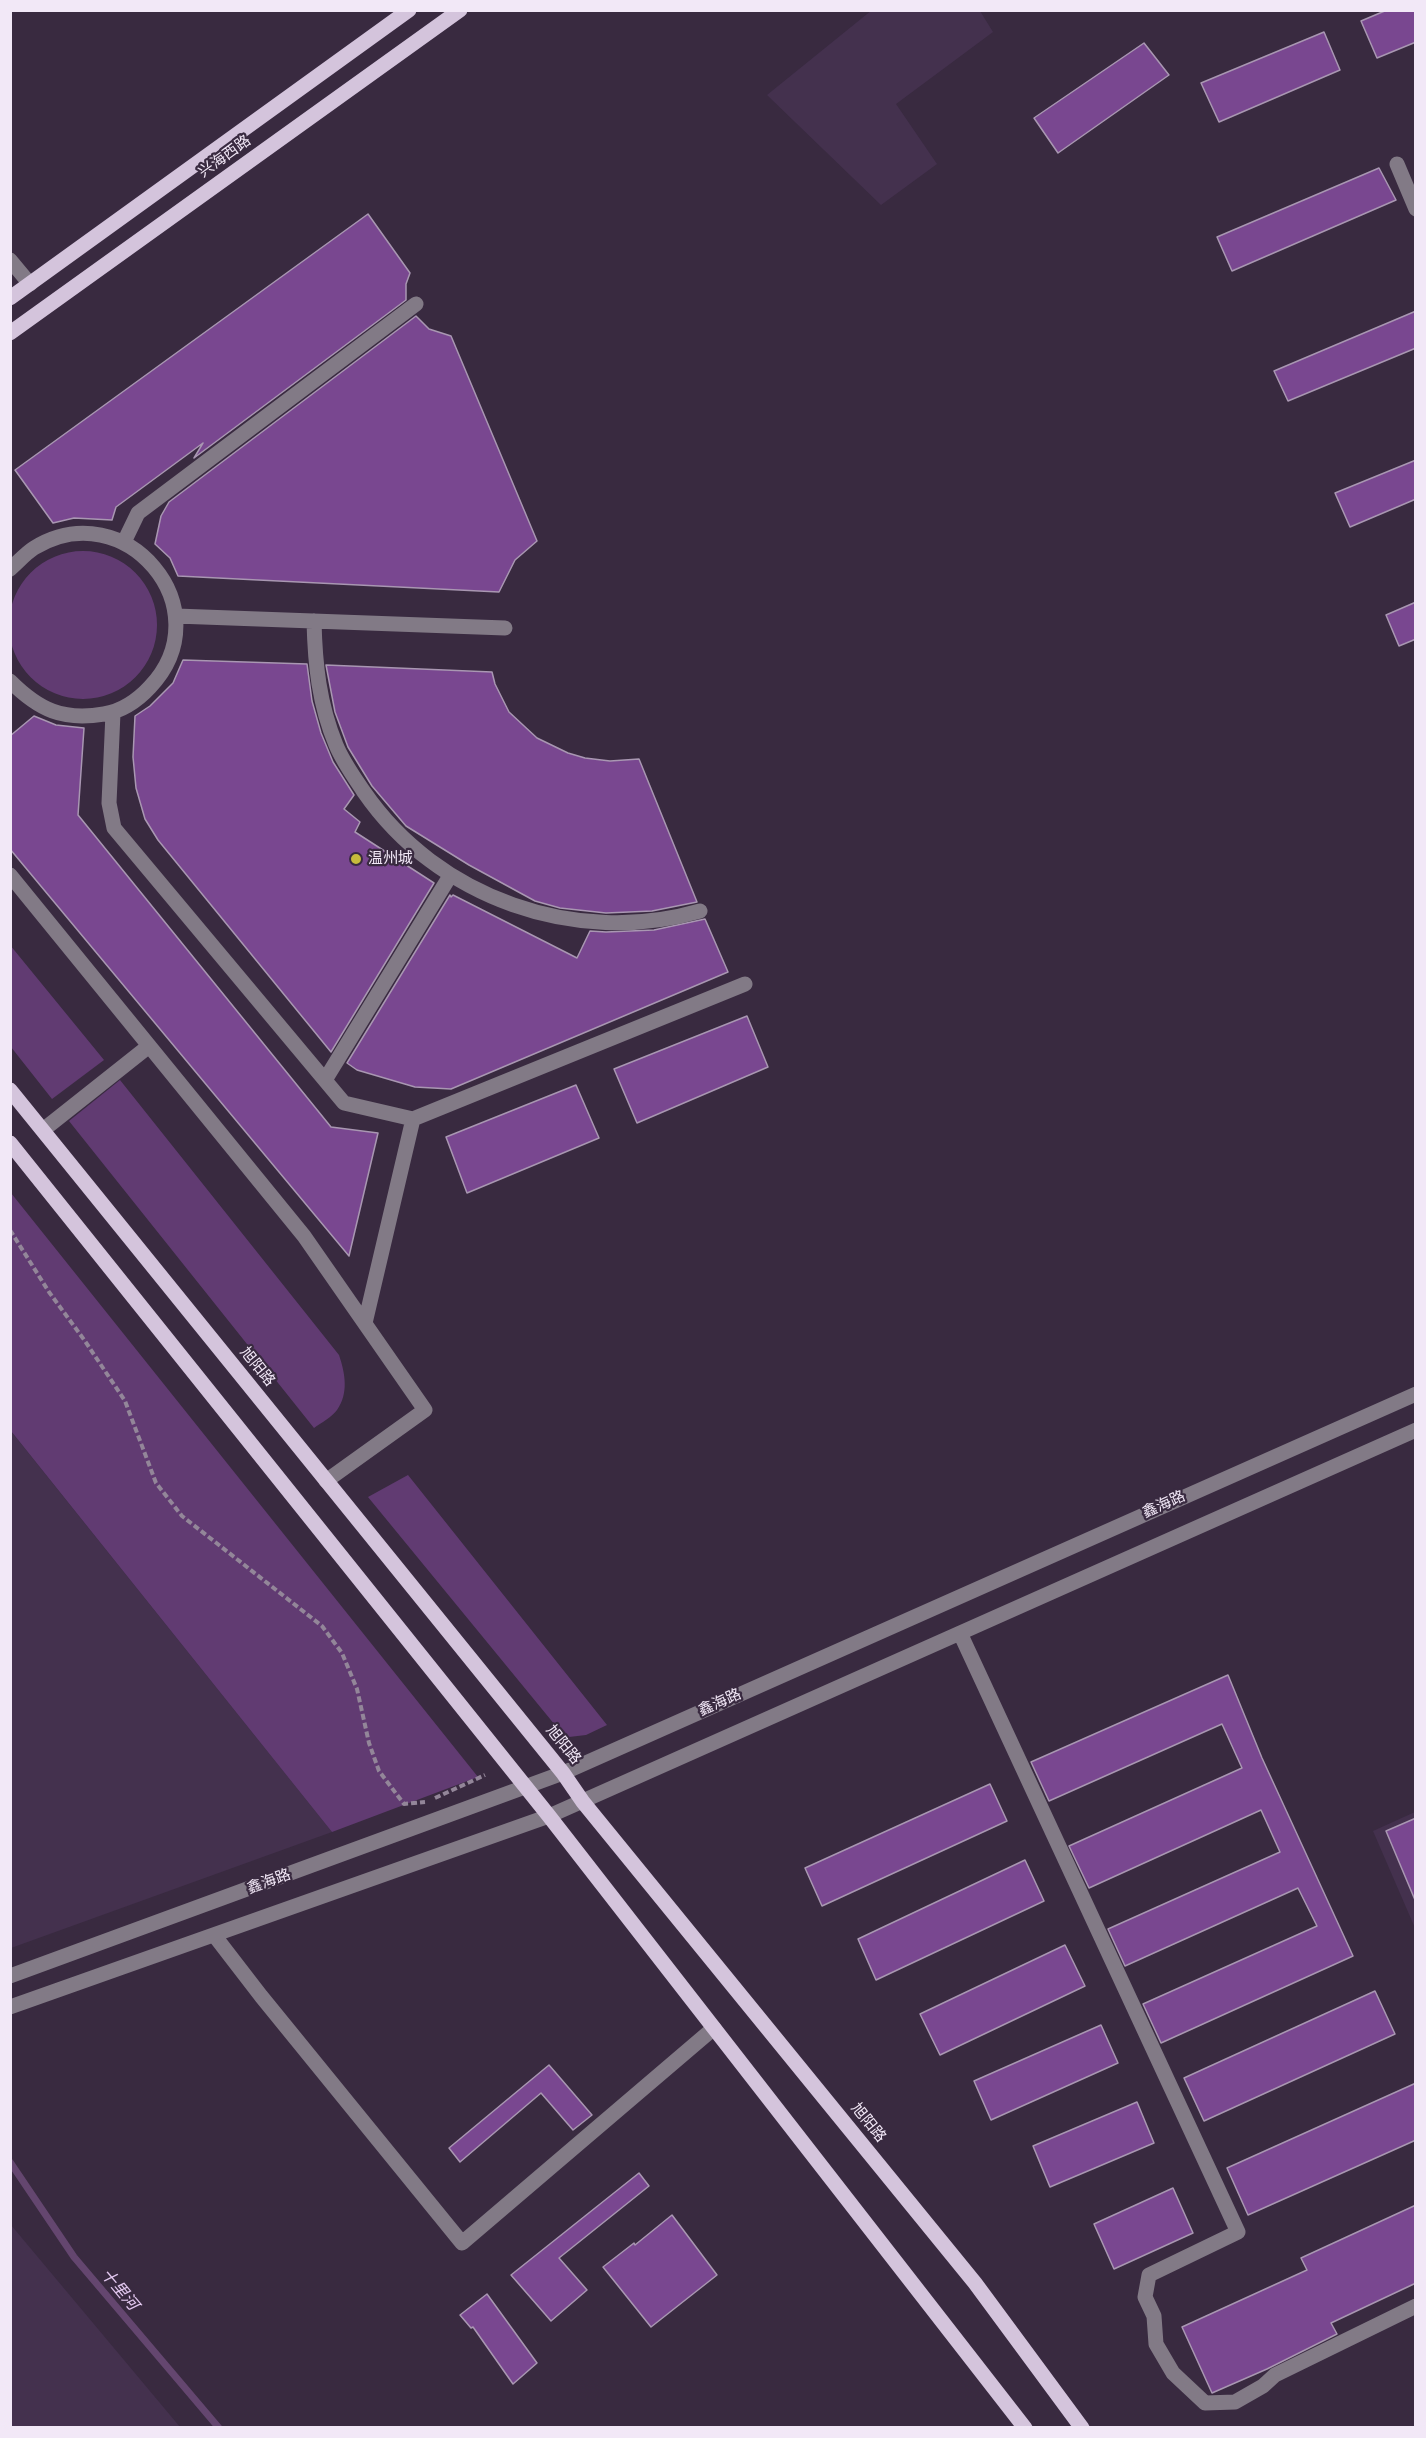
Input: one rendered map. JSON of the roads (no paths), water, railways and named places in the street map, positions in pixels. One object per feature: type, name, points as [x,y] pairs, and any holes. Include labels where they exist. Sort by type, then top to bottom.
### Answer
[{"type":"main road","name":"兴海西路","points":[[10,298],[409,10]]},
{"type":"main road","name":"兴海西路","points":[[10,333],[460,10]]},
{"type":"main road","name":"旭阳路","points":[[10,1090],[563,1773],[583,1802],[975,2283],[1082,2427]]},
{"type":"main road","points":[[10,1143],[549,1816],[1025,2427]]},
{"type":"street","points":[[1396,164],[1416,209]]},
{"type":"street","points":[[10,260],[30,284]]},
{"type":"street","points":[[124,542],[138,513],[416,304]]},
{"type":"street","points":[[10,569],[34,548],[63,536],[94,534],[124,542],[149,560],[167,586],[176,616],[173,648],[160,676],[139,699],[113,712],[84,717],[55,713],[29,700],[10,681]]},
{"type":"street","points":[[176,616],[505,628]]},
{"type":"street","points":[[314,621],[315,666],[319,691],[337,747],[353,776],[391,828],[450,876],[521,908],[553,917],[587,922],[618,923],[675,918],[700,911]]},
{"type":"street","points":[[113,712],[109,803],[114,828],[344,1103],[413,1119],[745,984]]},
{"type":"street","points":[[10,875],[304,1236],[425,1410],[326,1481]]},
{"type":"street","points":[[325,1080],[450,876]]},
{"type":"street","points":[[43,1130],[149,1046]]},
{"type":"street","points":[[365,1323],[413,1119]]},
{"type":"street","name":"鑫海路","points":[[10,1976],[563,1773],[1416,1394]]},
{"type":"street","name":"鑫海路","points":[[10,2007],[549,1816],[1416,1430]]},
{"type":"street","points":[[960,1633],[1238,2232],[1149,2275],[1145,2297],[1154,2316],[1156,2344],[1173,2373],[1205,2403],[1235,2402],[1263,2386],[1275,2375],[1416,2306]]},
{"type":"street","points":[[214,1935],[462,2243],[714,2028]]},
{"type":"waterway","name":"十里河","points":[[10,2162],[74,2257],[219,2428]]},
{"type":"place","name":"温州城","points":[[356,859]]}]
